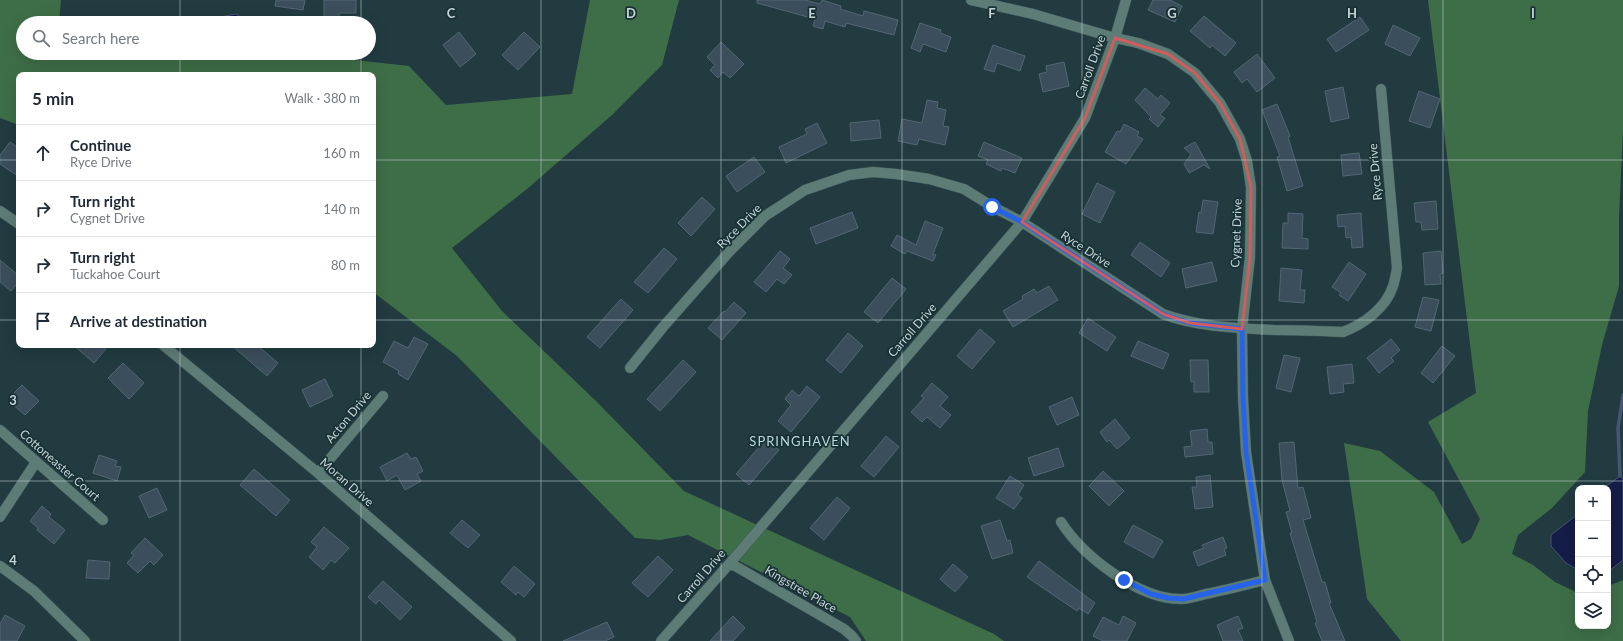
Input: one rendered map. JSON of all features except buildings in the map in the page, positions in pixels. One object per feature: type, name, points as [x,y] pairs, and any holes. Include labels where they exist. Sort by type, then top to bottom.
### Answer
[{"type":"street","name":"Cygnet Drive","points":[[972,0],[1033,14],[1115,38],[1138,43],[1168,54],[1195,73],[1220,103],[1240,139],[1251,188],[1250,257],[1242,329],[1243,397],[1246,452],[1265,580],[1289,641]]},
{"type":"street","name":"Carroll Drive","points":[[661,641],[730,563],[1022,222],[1085,118],[1115,38],[1126,0]]},
{"type":"street","name":"Ryce Drive","points":[[630,368],[663,327],[729,252],[765,216],[805,190],[849,176],[873,172],[929,179],[964,190],[992,207],[1022,222],[1163,314],[1190,323],[1242,329],[1344,332],[1365,321],[1382,305],[1393,287],[1397,268],[1380,89]]},
{"type":"street","points":[[0,211],[16,222]]},
{"type":"street","name":"Moran Drive","points":[[166,348],[318,474],[511,641]]},
{"type":"street","name":"Acton Drive","points":[[318,474],[383,396]]},
{"type":"street","name":"Cottoneaster Court","points":[[0,430],[103,520]]},
{"type":"street","points":[[0,517],[36,462]]},
{"type":"street","points":[[1061,522],[1070,536],[1088,555],[1124,580],[1151,594],[1168,598],[1183,599],[1265,580]]},
{"type":"street","name":"Kingstree Place","points":[[730,563],[844,629],[856,641]]},
{"type":"street","points":[[0,566],[34,591],[85,641]]},
{"type":"highlighted area","points":[[1115,38],[1168,54],[1195,73],[1220,103],[1240,139],[1251,187],[1250,257],[1242,329],[1190,323],[1163,314],[1022,222],[1085,118]]},
{"type":"green space","points":[[0,0],[61,0],[60,16],[16,16],[16,60],[355,60],[409,66],[446,105],[572,94],[590,0],[679,0],[662,65],[612,115],[527,189],[452,248],[502,311],[597,402],[684,491],[994,634],[1004,641],[866,641],[850,617],[688,535],[660,540],[635,538],[457,356],[376,294],[376,72],[16,72],[16,124],[0,118]]},
{"type":"green space","points":[[1428,0],[1623,0],[1623,130],[1619,217],[1619,286],[1602,345],[1588,411],[1585,472],[1552,508],[1518,535],[1512,554],[1533,565],[1555,582],[1575,592],[1575,629],[1611,629],[1611,585],[1623,580],[1623,641],[1401,641],[1367,599],[1344,443],[1380,451],[1434,492],[1462,544],[1471,539],[1480,519],[1428,422],[1476,393]]},
{"type":"water","points":[[236,14],[239,16],[225,16]]},
{"type":"water","points":[[1620,476],[1623,479],[1623,560],[1611,570],[1611,485],[1608,485]]},
{"type":"water","points":[[1575,516],[1575,568],[1566,563],[1551,546],[1551,535]]},
{"type":"waterway","points":[[1620,476],[1618,428],[1623,395]]},
{"type":"district","name":"SPRINGHAVEN","points":[[800,441]]},
{"type":"route","points":[[992,207],[1022,222],[1163,314],[1190,323],[1242,329],[1243,397],[1246,452],[1265,580],[1183,599],[1168,598],[1151,594],[1124,580]]}]
